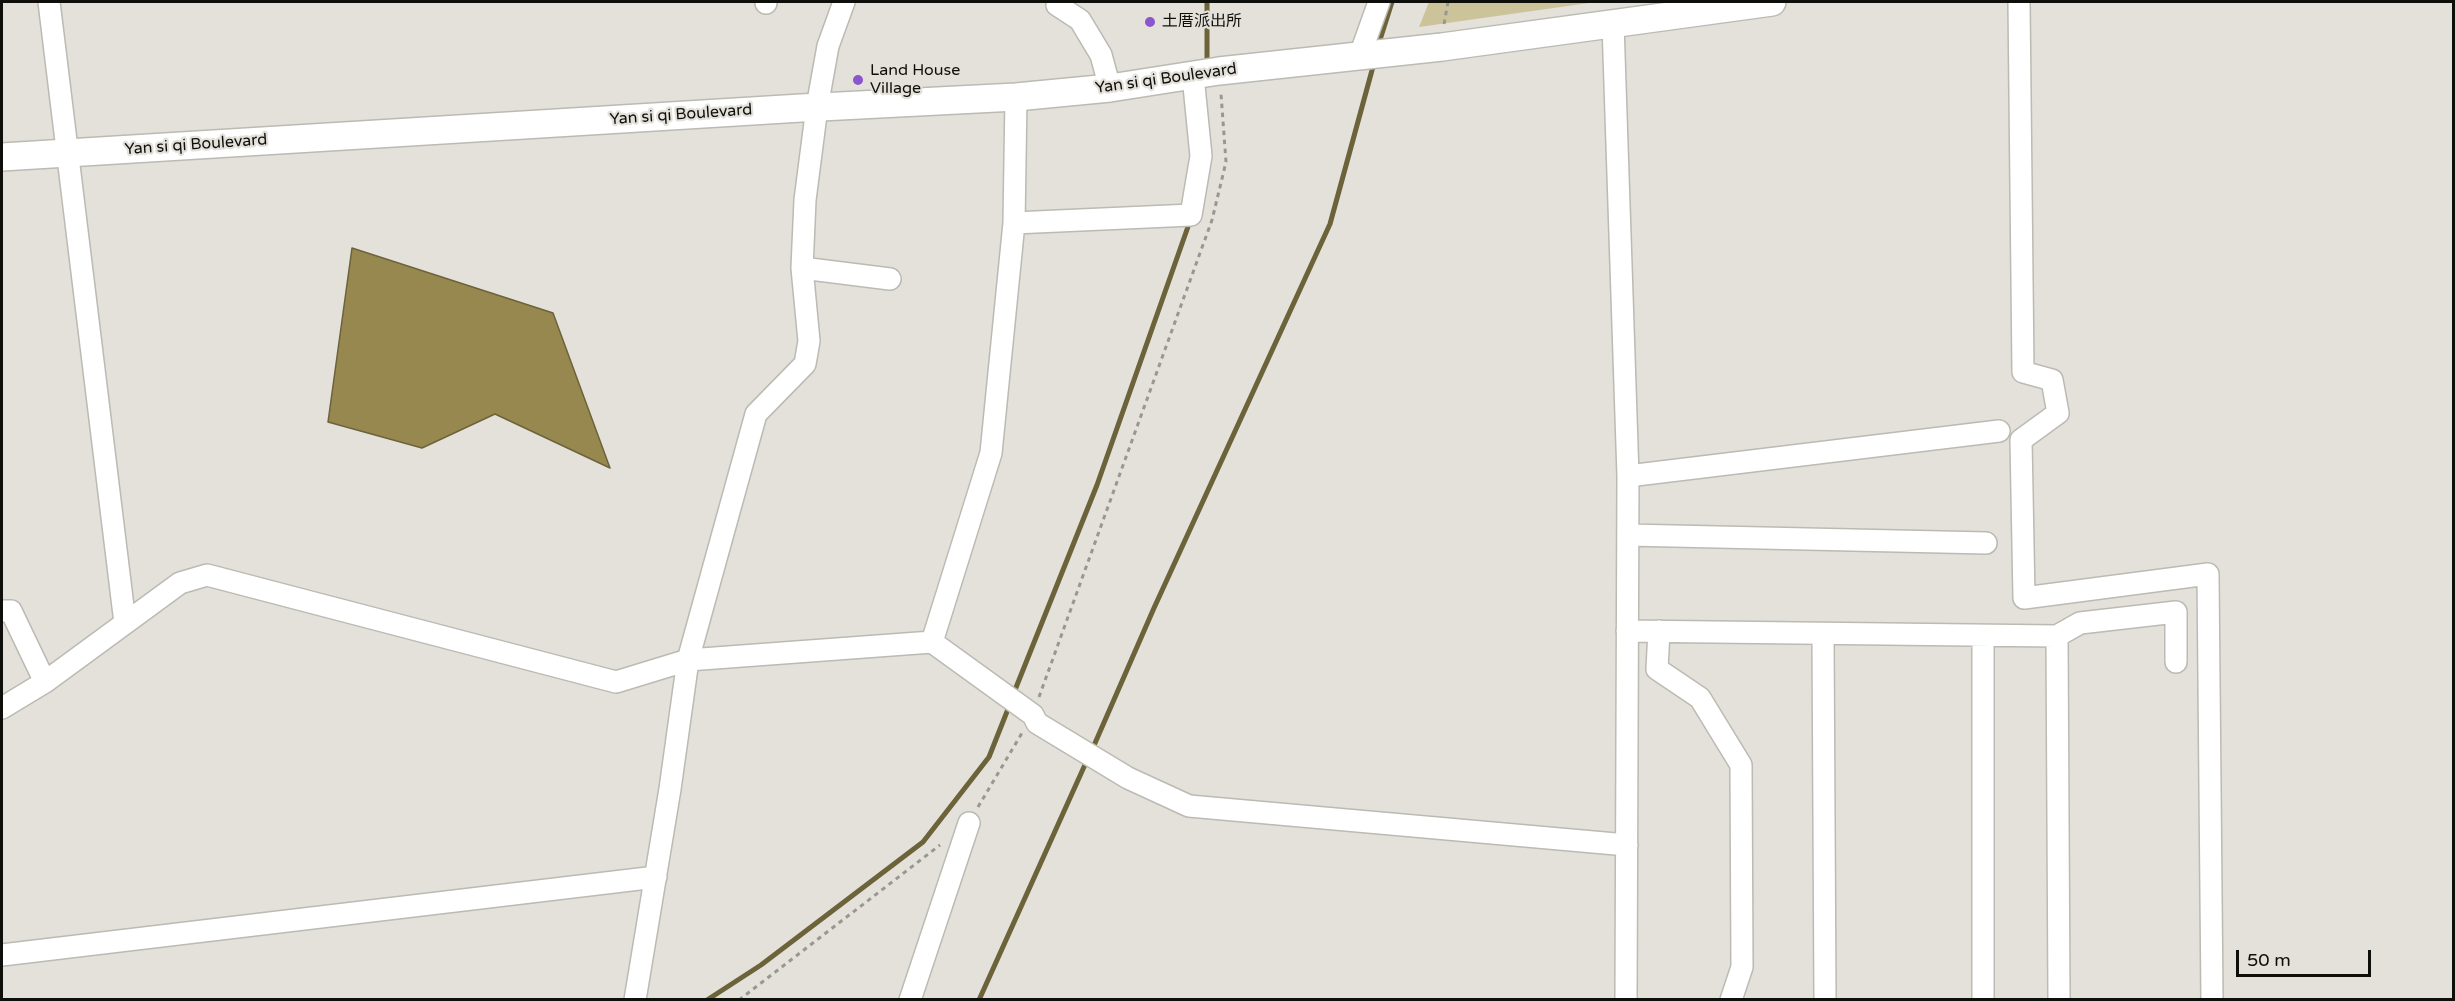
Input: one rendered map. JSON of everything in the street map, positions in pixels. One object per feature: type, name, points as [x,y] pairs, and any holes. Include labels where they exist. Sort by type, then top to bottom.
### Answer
[{"type":"main road","points":[[1613,24],[1772,2]]},
{"type":"main road","name":"Yan si qi Boulevard","points":[[2,157],[1016,97],[1110,88],[1613,24]]},
{"type":"street","points":[[49,2],[125,623]]},
{"type":"street","points":[[635,999],[656,877],[688,660],[756,414],[805,364],[809,341],[802,268],[806,200],[817,107],[828,46],[844,2]]},
{"type":"street","points":[[1360,55],[1379,2]]},
{"type":"street","points":[[2019,2],[2023,372],[2052,380],[2058,413],[2021,440],[2024,598],[2208,574],[2212,999]]},
{"type":"street","points":[[1057,5],[1080,20],[1101,55],[1110,88]]},
{"type":"street","points":[[1613,24],[1628,476],[1626,999]]},
{"type":"street","points":[[1014,223],[1191,215],[1201,156],[1206,74]]},
{"type":"street","points":[[932,642],[991,453],[1014,223],[1016,97]]},
{"type":"street","points":[[802,268],[890,279]]},
{"type":"street","points":[[1628,476],[1999,431]]},
{"type":"street","points":[[1628,535],[1986,543]]},
{"type":"street","points":[[2,708],[45,682],[180,583],[207,574],[616,682],[688,660],[932,642],[1033,715],[1037,723],[1128,778],[1190,806],[1627,845]]},
{"type":"street","points":[[2,611],[10,611],[45,682]]},
{"type":"street","points":[[1628,631],[2057,636],[2080,622],[2176,612],[2176,662]]},
{"type":"street","points":[[1659,631],[1657,669],[1700,698],[1741,765],[1742,968],[1731,999]]},
{"type":"street","points":[[1823,635],[1825,999]]},
{"type":"street","points":[[1983,636],[1983,999]]},
{"type":"street","points":[[2057,636],[2059,999]]},
{"type":"street","points":[[910,999],[969,823]]},
{"type":"street","points":[[2,955],[656,877]]},
{"type":"path","points":[[969,823],[1033,715],[1212,220],[1226,162],[1206,74]]},
{"type":"path","points":[[739,999],[942,844]]},
{"type":"shaded area","points":[[1429,2],[1596,2],[1419,27]]},
{"type":"shaded area","points":[[352,248],[553,313],[610,468],[495,414],[422,448],[328,422]]},
{"type":"waterway","points":[[1207,2],[1207,66]]},
{"type":"waterway","points":[[1378,46],[1392,2]]},
{"type":"waterway","points":[[1092,750],[1154,608],[1330,224],[1374,63]]},
{"type":"waterway","points":[[1013,695],[1097,485],[1190,221]]},
{"type":"waterway","points":[[707,1000],[761,965],[923,842],[989,757],[1010,704]]},
{"type":"waterway","points":[[979,1000],[1088,758]]},
{"type":"place","name":"土厝派出所","points":[[1150,22]]},
{"type":"place","name":"Land House Village","points":[[858,80]]}]
